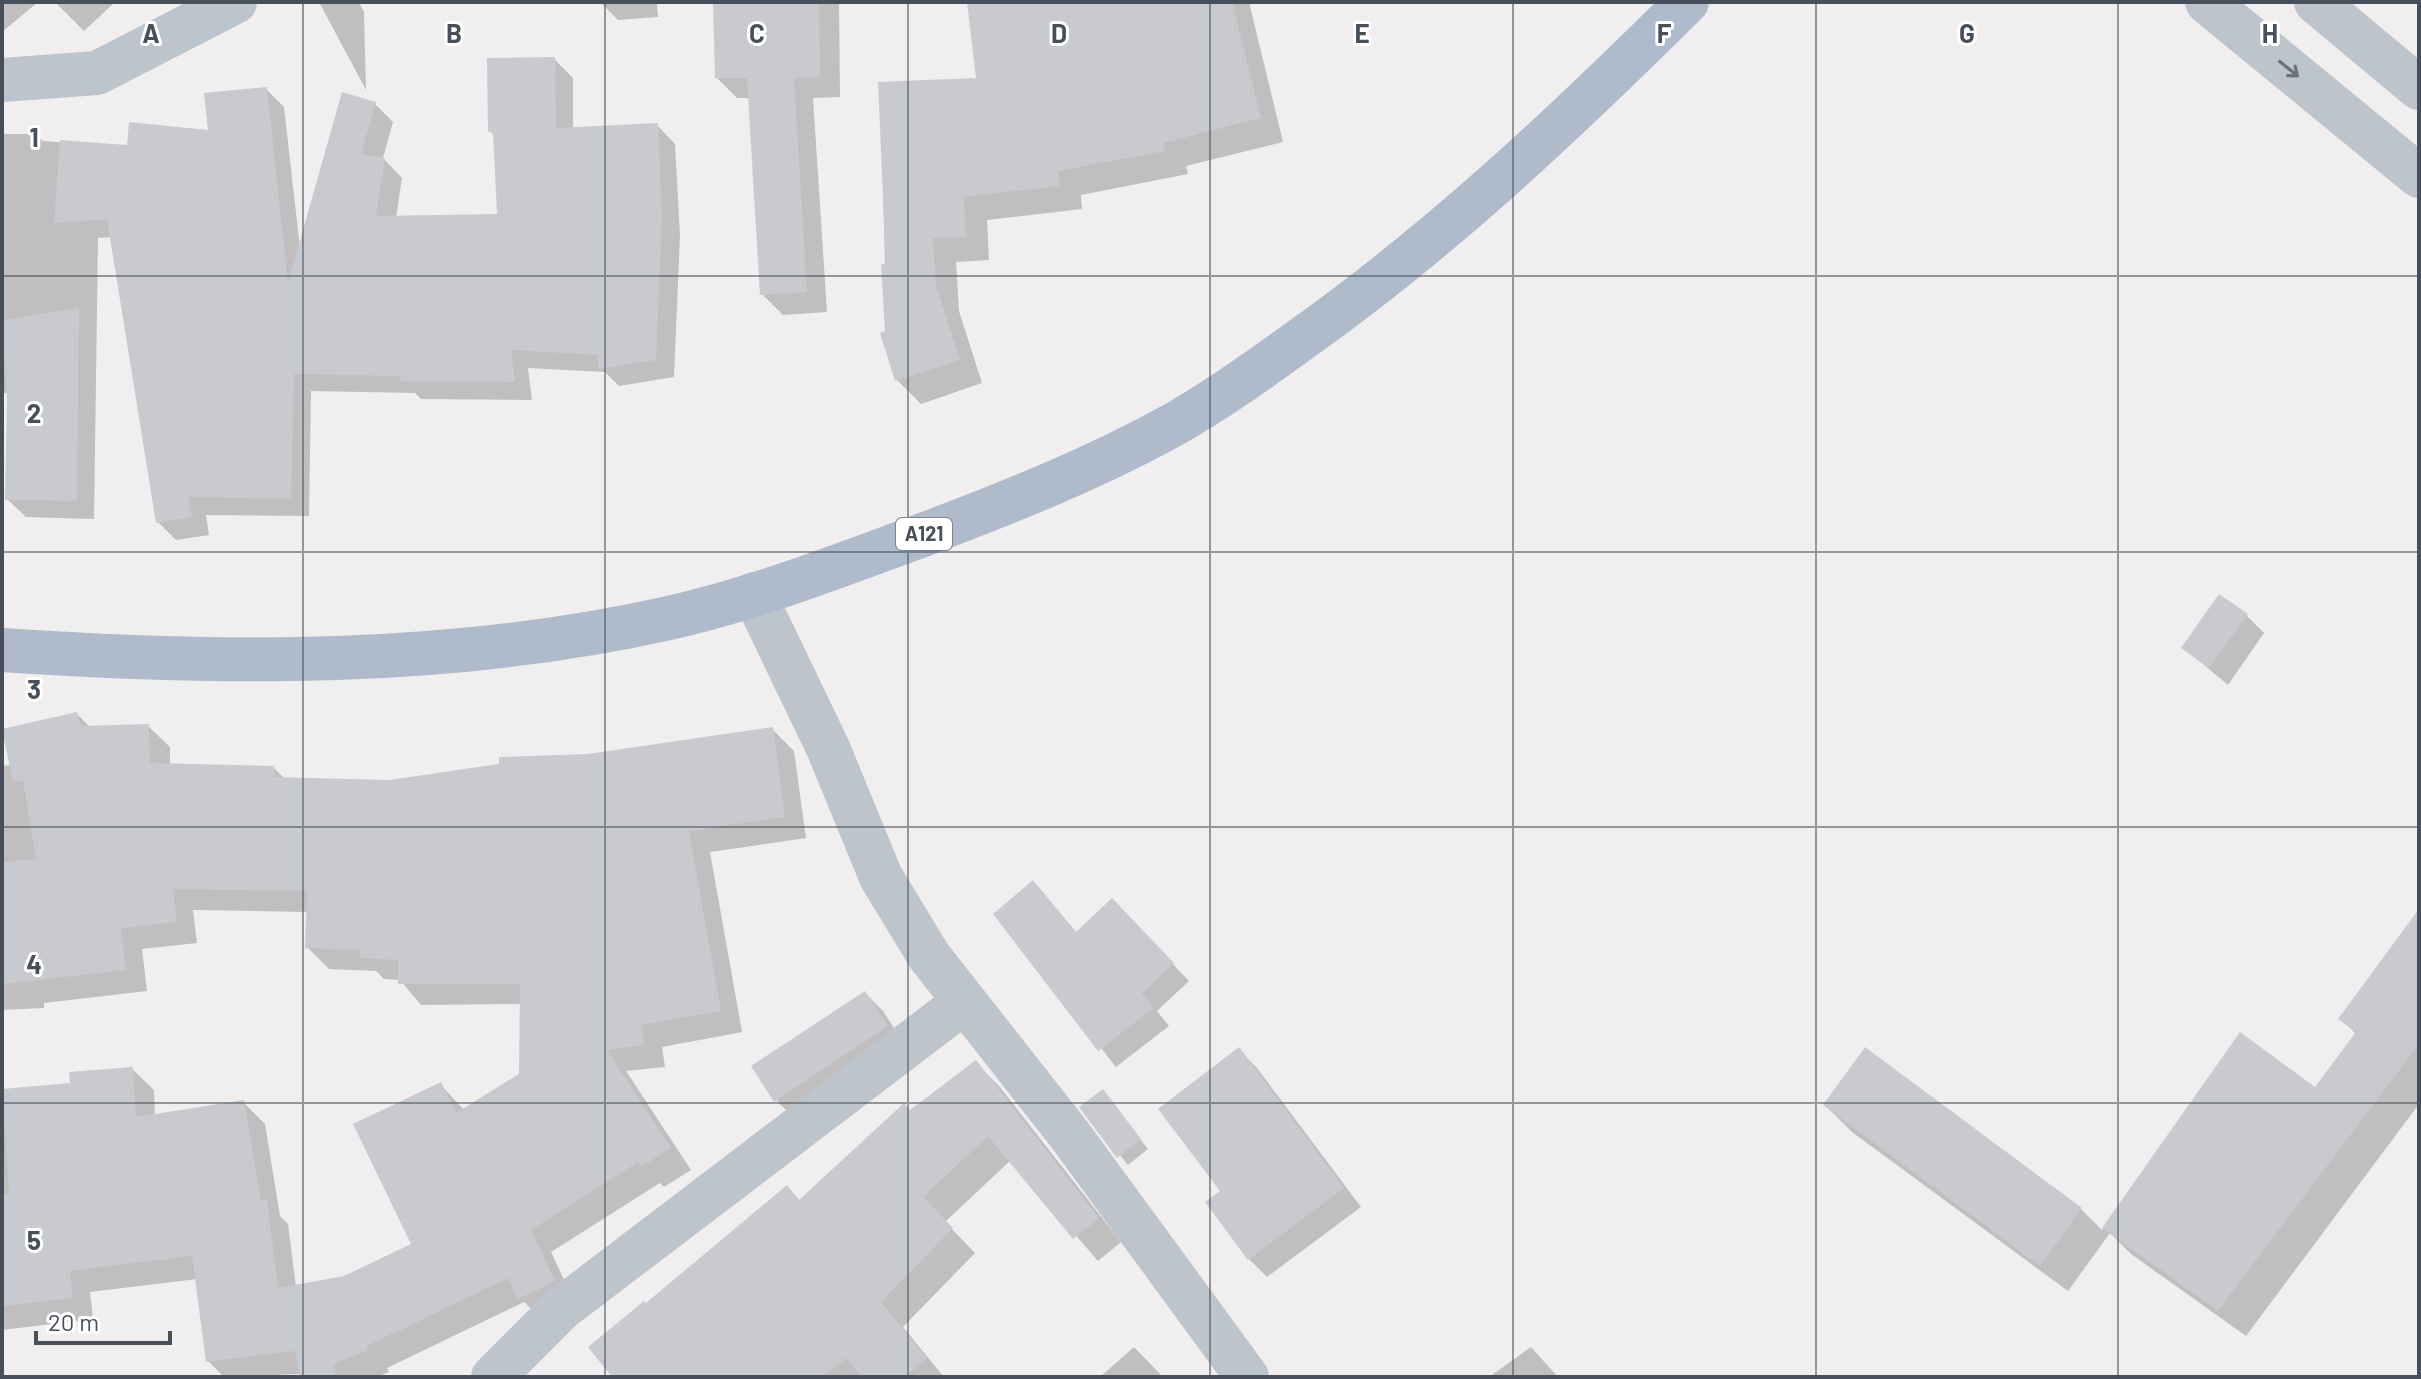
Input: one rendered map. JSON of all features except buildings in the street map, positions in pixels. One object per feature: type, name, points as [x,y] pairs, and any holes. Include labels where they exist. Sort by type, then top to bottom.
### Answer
[{"type":"main road","name":"A121","points":[[2,650],[239,662],[457,651],[561,638],[671,618],[754,594],[989,510],[1172,426],[1348,306],[1446,230],[1557,132],[1687,2]]},
{"type":"street","points":[[2,80],[97,73],[235,2]]},
{"type":"street","points":[[2207,2],[2419,176]]},
{"type":"street","points":[[2316,2],[2419,88]]},
{"type":"street","points":[[754,594],[828,748],[881,877],[963,1003],[1069,1134],[1247,1377]]},
{"type":"street","points":[[493,1377],[561,1309],[963,1003]]}]
